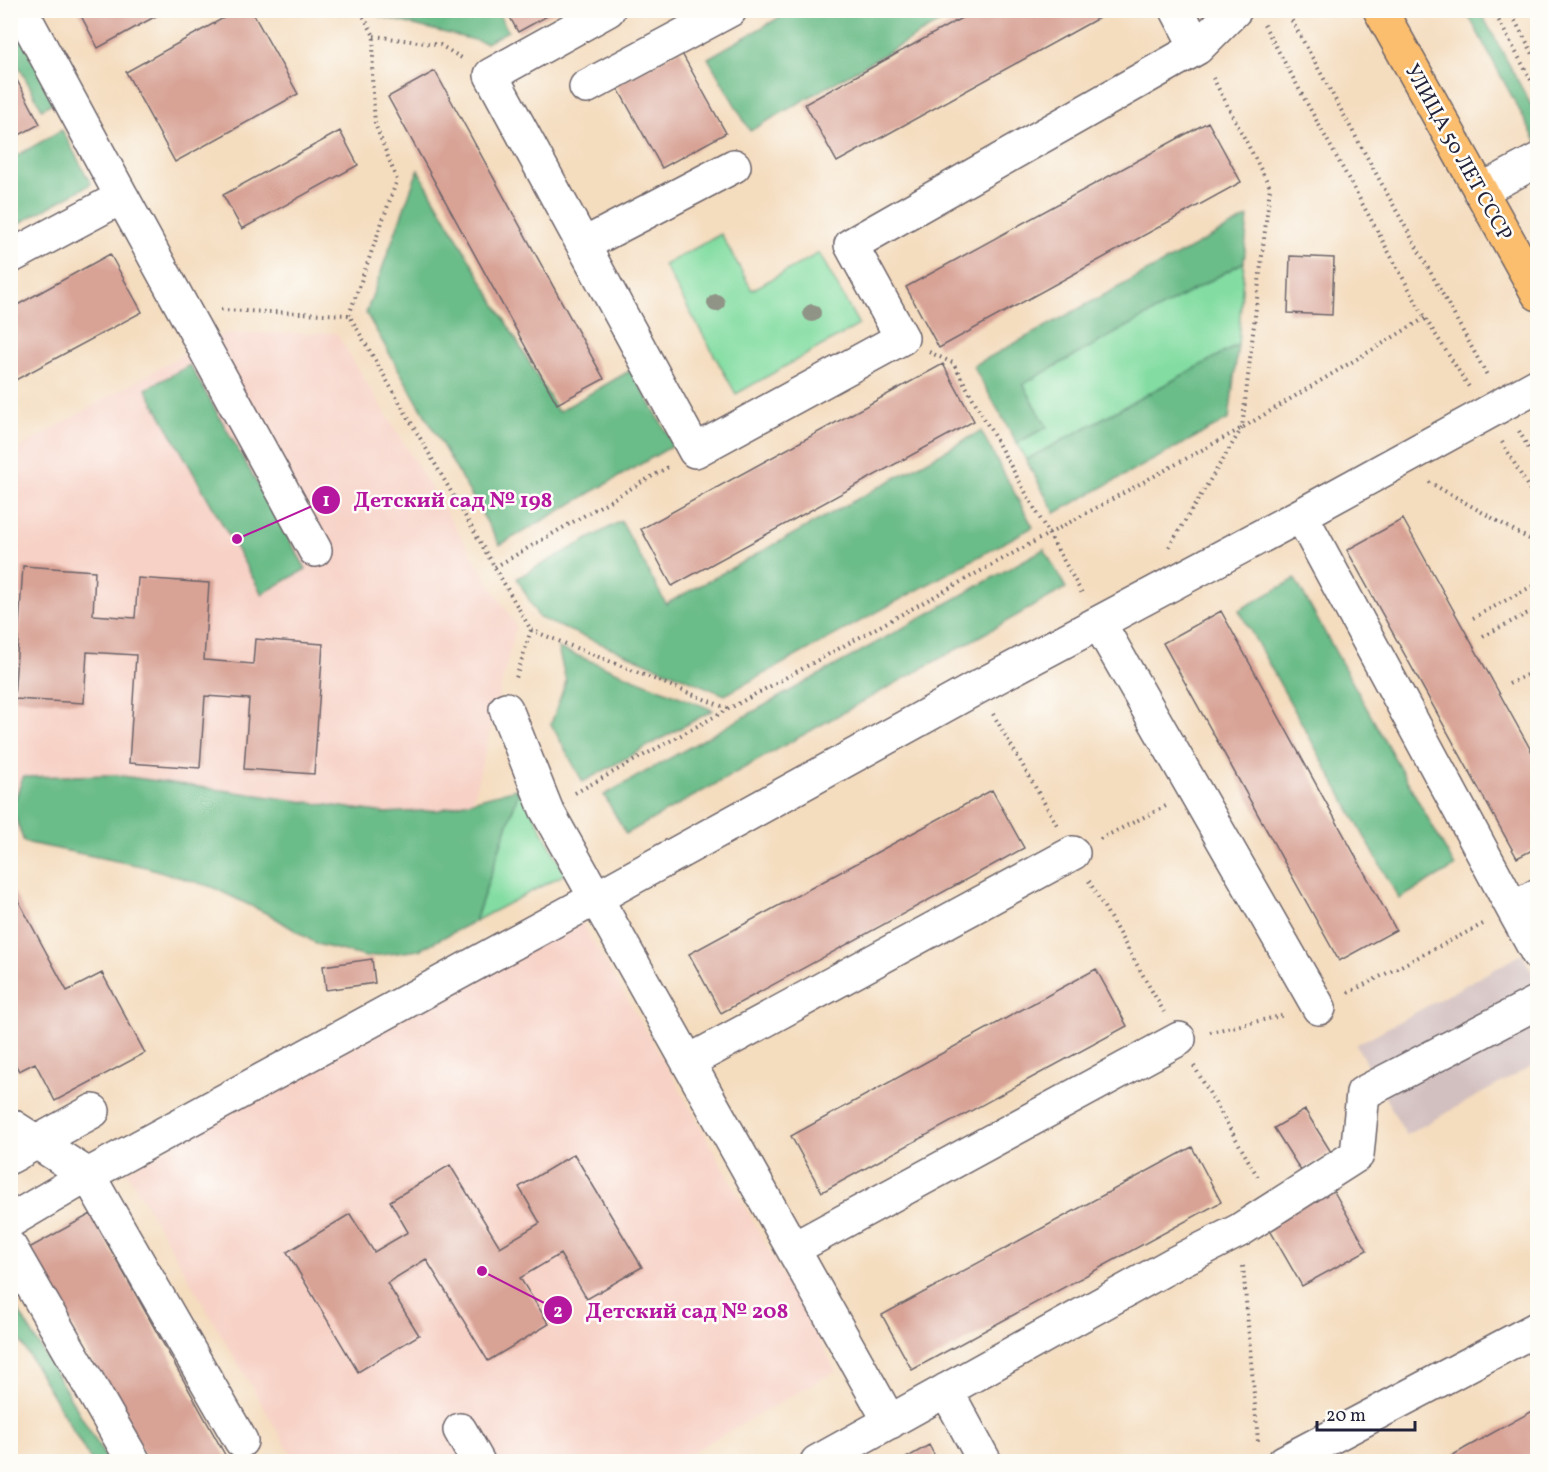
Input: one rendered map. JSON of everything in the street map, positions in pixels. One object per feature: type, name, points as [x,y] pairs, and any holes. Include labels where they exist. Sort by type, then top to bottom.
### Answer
[{"type":"main road","name":"УЛИЦА 50 ЛЕТ СССР","points":[[1380,10],[1538,294]]},
{"type":"lane","points":[[21,10],[315,550]]},
{"type":"lane","points":[[608,10],[491,75],[695,451],[902,338],[851,244],[1197,48],[1248,16]]},
{"type":"lane","points":[[586,87],[730,10]]},
{"type":"lane","points":[[1177,10],[1197,48]]},
{"type":"lane","points":[[1480,191],[1538,160]]},
{"type":"lane","points":[[583,245],[734,166]]},
{"type":"lane","points":[[10,257],[122,197]]},
{"type":"lane","points":[[10,1221],[88,1175],[978,687],[1538,386]]},
{"type":"lane","points":[[1301,515],[1525,902],[1538,954]]},
{"type":"lane","points":[[1099,623],[1319,1008]]},
{"type":"lane","points":[[506,709],[546,809],[890,1422]]},
{"type":"lane","points":[[688,1062],[1073,853]]},
{"type":"lane","points":[[817,1461],[1177,1262],[1240,1230],[1357,1155],[1363,1093],[1538,1002]]},
{"type":"lane","points":[[329,1017],[405,1003]]},
{"type":"lane","points":[[793,1249],[1179,1039]]},
{"type":"lane","points":[[19,1141],[93,1111]]},
{"type":"lane","points":[[19,1141],[88,1175],[241,1441]]},
{"type":"lane","points":[[10,1247],[134,1461]]},
{"type":"lane","points":[[1272,1456],[1538,1328]]},
{"type":"lane","points":[[946,1390],[985,1461]]},
{"type":"lane","points":[[460,1430],[478,1461]]},
{"type":"path","points":[[360,10],[374,36],[372,77],[375,124],[397,180],[349,315],[531,630],[729,709]]},
{"type":"path","points":[[1286,10],[1495,409],[1538,504]]},
{"type":"path","points":[[1493,10],[1538,93]]},
{"type":"path","points":[[1509,10],[1538,63]]},
{"type":"path","points":[[1248,16],[1425,318],[1538,465]]},
{"type":"path","points":[[374,36],[440,45],[491,75]]},
{"type":"path","points":[[1164,555],[1242,428],[1270,187],[1197,48]]},
{"type":"path","points":[[182,309],[349,315]]},
{"type":"path","points":[[546,809],[1242,428],[1425,318]]},
{"type":"path","points":[[902,338],[953,363],[1099,623]]},
{"type":"path","points":[[495,567],[695,451]]},
{"type":"path","points":[[1397,463],[1538,544]]},
{"type":"path","points":[[1473,618],[1538,583]]},
{"type":"path","points":[[1483,636],[1538,608]]},
{"type":"path","points":[[506,709],[531,630]]},
{"type":"path","points":[[1509,684],[1538,669]]},
{"type":"path","points":[[978,687],[1260,1182]]},
{"type":"path","points":[[1073,853],[1196,792]]},
{"type":"path","points":[[1179,1039],[1319,1008],[1525,902]]},
{"type":"path","points":[[1240,1230],[1272,1456]]},
{"type":"shaded area","points":[[226,333],[336,333],[516,626],[445,913],[11,829],[10,453],[201,344]]},
{"type":"shaded area","points":[[581,921],[669,1070],[836,1371],[676,1461],[295,1461],[126,1171]]},
{"type":"shaded area","points":[[1522,954],[1537,981],[1537,1063],[1406,1135],[1356,1045]]},
{"type":"green space","points":[[375,11],[497,11],[508,31],[486,43],[378,16]]},
{"type":"green space","points":[[791,11],[960,11],[750,131],[708,58]]},
{"type":"green space","points":[[1466,11],[1480,11],[1537,116],[1537,143]]},
{"type":"green space","points":[[10,14],[57,100],[42,109],[11,52]]},
{"type":"green space","points":[[62,130],[91,184],[11,228],[11,159]]},
{"type":"green space","points":[[418,170],[558,412],[631,370],[674,445],[500,545],[366,313]]},
{"type":"green space","points":[[1248,217],[1244,262],[1023,384],[1047,427],[1017,443],[973,366]]},
{"type":"green space","points":[[721,234],[752,290],[819,253],[859,325],[736,394],[664,265]]},
{"type":"green space","points":[[1244,262],[1238,345],[1026,460],[1017,443],[1047,427],[1023,384]]},
{"type":"green space","points":[[1238,345],[1229,419],[1055,513],[1026,460]]},
{"type":"green space","points":[[190,365],[306,569],[262,594],[146,389]]},
{"type":"green space","points":[[981,431],[1033,527],[725,695],[539,618],[517,578],[621,521],[666,604]]},
{"type":"green space","points":[[1044,549],[1066,588],[626,834],[604,795]]},
{"type":"green space","points":[[1295,579],[1455,867],[1399,899],[1239,610]]},
{"type":"green space","points":[[558,648],[713,710],[583,782],[551,724],[566,681]]},
{"type":"green space","points":[[115,775],[385,813],[439,810],[520,788],[475,921],[419,950],[366,957],[317,944],[272,916],[212,887],[146,867],[24,842],[12,808],[23,777]]},
{"type":"green space","points":[[520,788],[565,874],[475,921]]},
{"type":"green space","points":[[18,1310],[108,1461],[91,1461],[11,1325],[11,1313]]},
{"type":"building","points":[[78,10],[167,10],[98,48]]},
{"type":"building","points":[[238,10],[251,10],[298,94],[175,162],[126,72]]},
{"type":"building","points":[[506,10],[558,10],[518,32]]},
{"type":"building","points":[[976,10],[1113,10],[837,162],[805,104]]},
{"type":"building","points":[[680,50],[726,133],[662,168],[616,85]]},
{"type":"building","points":[[10,67],[40,124],[10,140]]},
{"type":"building","points":[[435,71],[604,379],[557,404],[388,97]]},
{"type":"building","points":[[1208,122],[1241,182],[939,348],[906,287]]},
{"type":"building","points":[[340,131],[358,165],[242,229],[223,195]]},
{"type":"building","points":[[110,254],[142,312],[10,383],[10,309]]},
{"type":"building","points":[[1290,256],[1334,258],[1332,315],[1288,313]]},
{"type":"building","points":[[943,364],[974,421],[672,586],[641,529]]},
{"type":"building","points":[[1403,519],[1538,763],[1538,847],[1517,858],[1347,550]]},
{"type":"building","points":[[23,566],[95,571],[93,615],[135,618],[138,578],[209,583],[204,660],[253,664],[255,639],[323,644],[314,774],[244,769],[249,699],[205,696],[200,768],[129,763],[136,655],[87,652],[84,703],[14,699]]},
{"type":"building","points":[[1221,611],[1396,930],[1339,961],[1163,643]]},
{"type":"building","points":[[992,790],[1024,848],[721,1013],[689,954]]},
{"type":"building","points":[[10,885],[67,991],[102,973],[145,1053],[55,1101],[35,1063],[19,1071],[10,1055]]},
{"type":"building","points":[[372,959],[375,983],[326,990],[323,966]]},
{"type":"building","points":[[1096,969],[1127,1026],[822,1192],[791,1136]]},
{"type":"building","points":[[1305,1110],[1331,1152],[1301,1171],[1274,1128]]},
{"type":"building","points":[[1192,1147],[1221,1202],[912,1370],[882,1315]]},
{"type":"building","points":[[574,1154],[642,1267],[587,1299],[560,1254],[520,1278],[549,1324],[488,1361],[426,1259],[387,1283],[419,1335],[358,1372],[287,1252],[350,1214],[374,1252],[408,1232],[390,1201],[450,1165],[500,1247],[540,1223],[519,1187]]},
{"type":"building","points":[[1332,1188],[1367,1250],[1302,1286],[1267,1225]]},
{"type":"building","points":[[91,1214],[229,1462],[148,1462],[29,1248]]},
{"type":"building","points":[[1538,1408],[1538,1462],[1441,1462],[1467,1447]]},
{"type":"building","points":[[929,1445],[938,1462],[899,1462]]},
{"type":"place","name":"Детский сад № 198","points":[[237,539]]},
{"type":"place","name":"Детский сад № 208","points":[[482,1271]]}]
